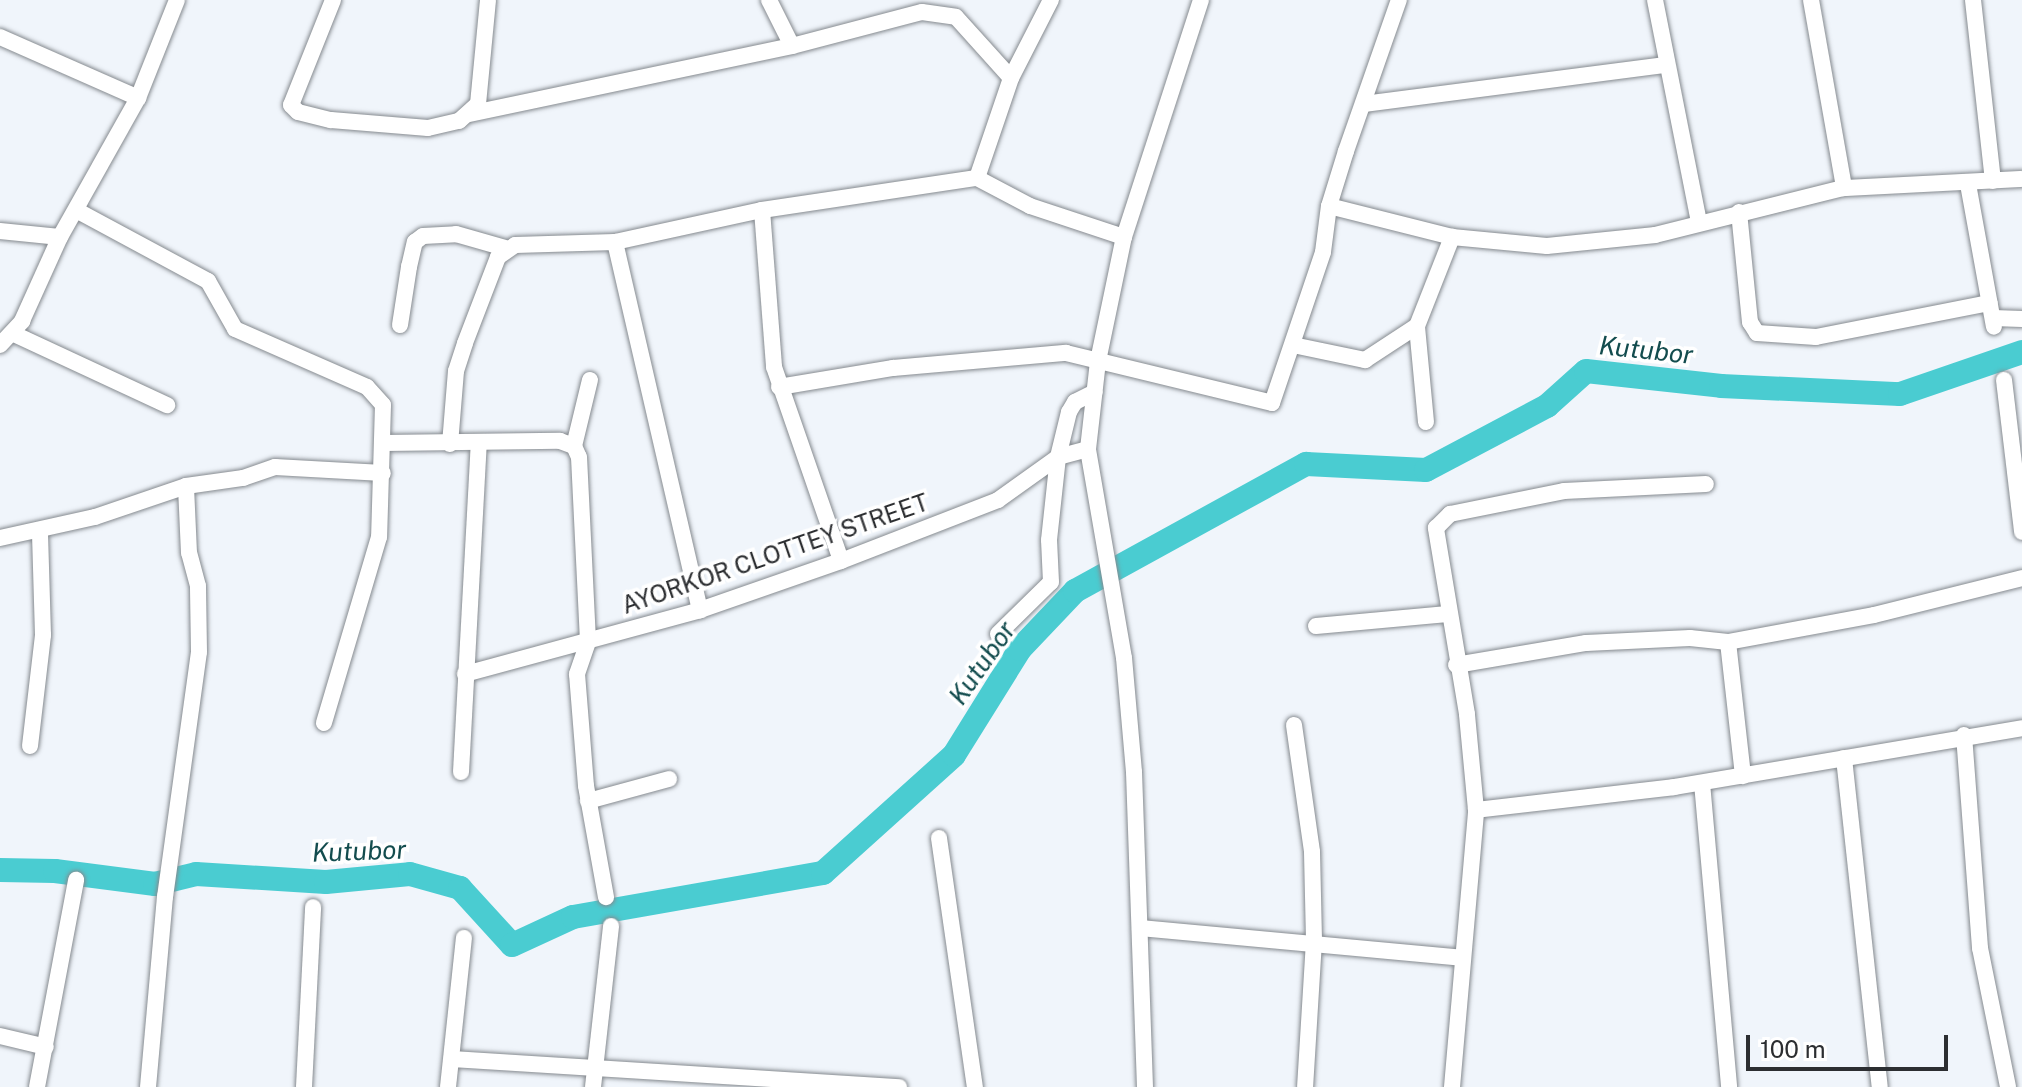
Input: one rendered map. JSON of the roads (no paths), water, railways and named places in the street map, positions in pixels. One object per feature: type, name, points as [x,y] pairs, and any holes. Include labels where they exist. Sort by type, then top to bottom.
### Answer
[{"type":"street","points":[[0,345],[14,334],[60,237],[138,98],[177,0]]},
{"type":"street","points":[[333,0],[292,93],[291,105],[298,112],[428,128],[446,126],[469,114],[792,46],[907,14],[939,13],[970,29],[1011,78]]},
{"type":"street","points":[[469,114],[478,104],[488,0]]},
{"type":"street","points":[[769,0],[792,46]]},
{"type":"street","points":[[977,178],[1011,78],[1051,0]]},
{"type":"street","points":[[1145,1087],[1134,772],[1124,658],[1110,596],[1088,449],[1098,361],[1124,237],[1201,0]]},
{"type":"street","points":[[779,387],[893,368],[1066,353],[1263,404],[1277,395],[1323,252],[1329,206],[1399,0]]},
{"type":"street","points":[[1655,0],[1665,65],[1699,223]]},
{"type":"street","points":[[1811,0],[1844,188]]},
{"type":"street","points":[[1973,0],[1993,181]]},
{"type":"street","points":[[0,37],[138,98]]},
{"type":"street","points":[[1364,104],[1665,65]]},
{"type":"street","points":[[400,325],[412,254],[423,236],[456,234],[505,248],[615,242],[762,210],[977,178],[1030,206],[1124,237]]},
{"type":"street","points":[[1329,206],[1452,237],[1547,246],[1655,235],[1844,188],[2022,179]]},
{"type":"street","points":[[1968,184],[1992,316]]},
{"type":"street","points":[[76,210],[208,281],[235,329],[376,393],[383,405],[379,537],[324,723]]},
{"type":"street","points":[[762,210],[779,387],[841,561]]},
{"type":"street","points":[[1739,212],[1750,322],[1757,333],[1816,337],[1992,316],[2022,319]]},
{"type":"street","points":[[0,231],[60,237]]},
{"type":"street","points":[[1426,422],[1417,326],[1452,237]]},
{"type":"street","points":[[615,242],[700,610]]},
{"type":"street","points":[[450,444],[456,371],[505,248]]},
{"type":"street","points":[[1293,345],[1365,360],[1417,326]]},
{"type":"street","points":[[14,334],[167,405]]},
{"type":"street","points":[[590,380],[574,446],[579,457],[588,642],[577,674],[588,801],[606,897]]},
{"type":"street","points":[[2004,380],[2022,532]]},
{"type":"street","points":[[998,634],[1051,582],[1049,540],[1058,457],[1069,412],[1075,402],[1095,392]]},
{"type":"street","points":[[384,443],[560,441],[574,446]]},
{"type":"street","points":[[461,772],[479,444]]},
{"type":"street","name":"AYORKOR CLOTTEY STREET","points":[[465,674],[700,610],[841,561],[998,500],[1058,457],[1088,449]]},
{"type":"street","points":[[0,538],[40,531],[186,486],[298,465],[383,473]]},
{"type":"street","points":[[1452,1087],[1476,810],[1467,714],[1447,614],[1436,528],[1441,518],[1564,491],[1706,484]]},
{"type":"street","points":[[148,1087],[165,897],[199,652],[200,614],[189,553],[186,486]]},
{"type":"street","points":[[30,746],[43,635],[40,531]]},
{"type":"street","points":[[1456,665],[1586,643],[1690,638],[1728,642],[1874,615],[2022,578]]},
{"type":"street","points":[[1316,626],[1447,614]]},
{"type":"street","points":[[1728,642],[1743,776]]},
{"type":"street","points":[[1294,725],[1312,852],[1314,941],[1305,1087]]},
{"type":"street","points":[[1476,810],[1702,783],[1964,735],[2022,728]]},
{"type":"street","points":[[1964,735],[1980,948],[2008,1087]]},
{"type":"street","points":[[1844,758],[1880,1087]]},
{"type":"street","points":[[588,801],[669,779]]},
{"type":"street","points":[[1702,783],[1729,1087]]},
{"type":"street","points":[[939,838],[975,1087]]},
{"type":"street","points":[[37,1087],[76,880]]},
{"type":"street","points":[[304,1087],[313,907]]},
{"type":"street","points":[[593,1087],[611,926]]},
{"type":"street","points":[[1140,928],[1314,941],[1462,958]]},
{"type":"street","points":[[448,1087],[464,938]]},
{"type":"street","points":[[0,1036],[46,1047]]},
{"type":"street","points":[[452,1059],[899,1087]]},
{"type":"waterway","name":"Kutubor","points":[[0,870],[55,871],[155,884],[196,874],[326,882],[410,874],[460,888],[512,945],[573,917],[823,873],[954,755],[1020,649],[1075,591],[1306,464],[1426,470],[1547,406],[1586,371],[1721,386],[1900,394],[2022,352]]}]
